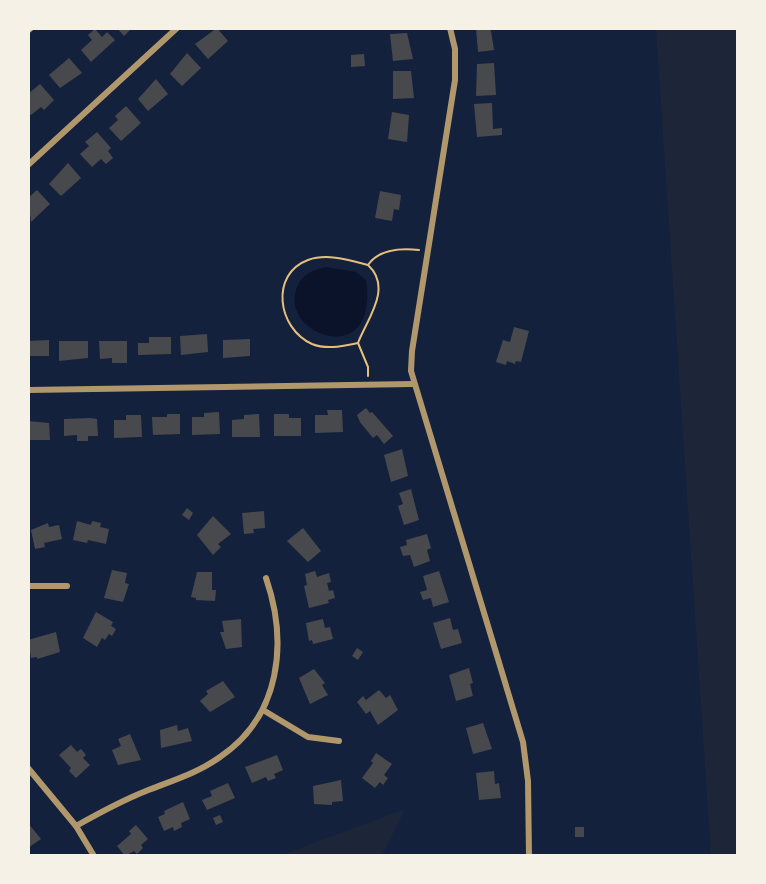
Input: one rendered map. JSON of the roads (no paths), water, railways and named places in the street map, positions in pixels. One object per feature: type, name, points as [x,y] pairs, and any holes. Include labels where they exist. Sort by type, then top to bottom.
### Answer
[{"type":"street","points":[[28,165],[177,28]]},
{"type":"street","points":[[450,28],[455,49],[454,80],[412,351],[413,384],[523,742],[528,781],[529,855]]},
{"type":"street","points":[[28,390],[413,384]]},
{"type":"street","points":[[76,826],[111,806],[185,776],[220,757],[241,739],[263,710],[274,679],[279,638],[278,620],[266,578]]},
{"type":"street","points":[[28,586],[67,585]]},
{"type":"street","points":[[263,710],[308,736],[339,741]]},
{"type":"street","points":[[28,768],[76,826],[94,855]]}]
